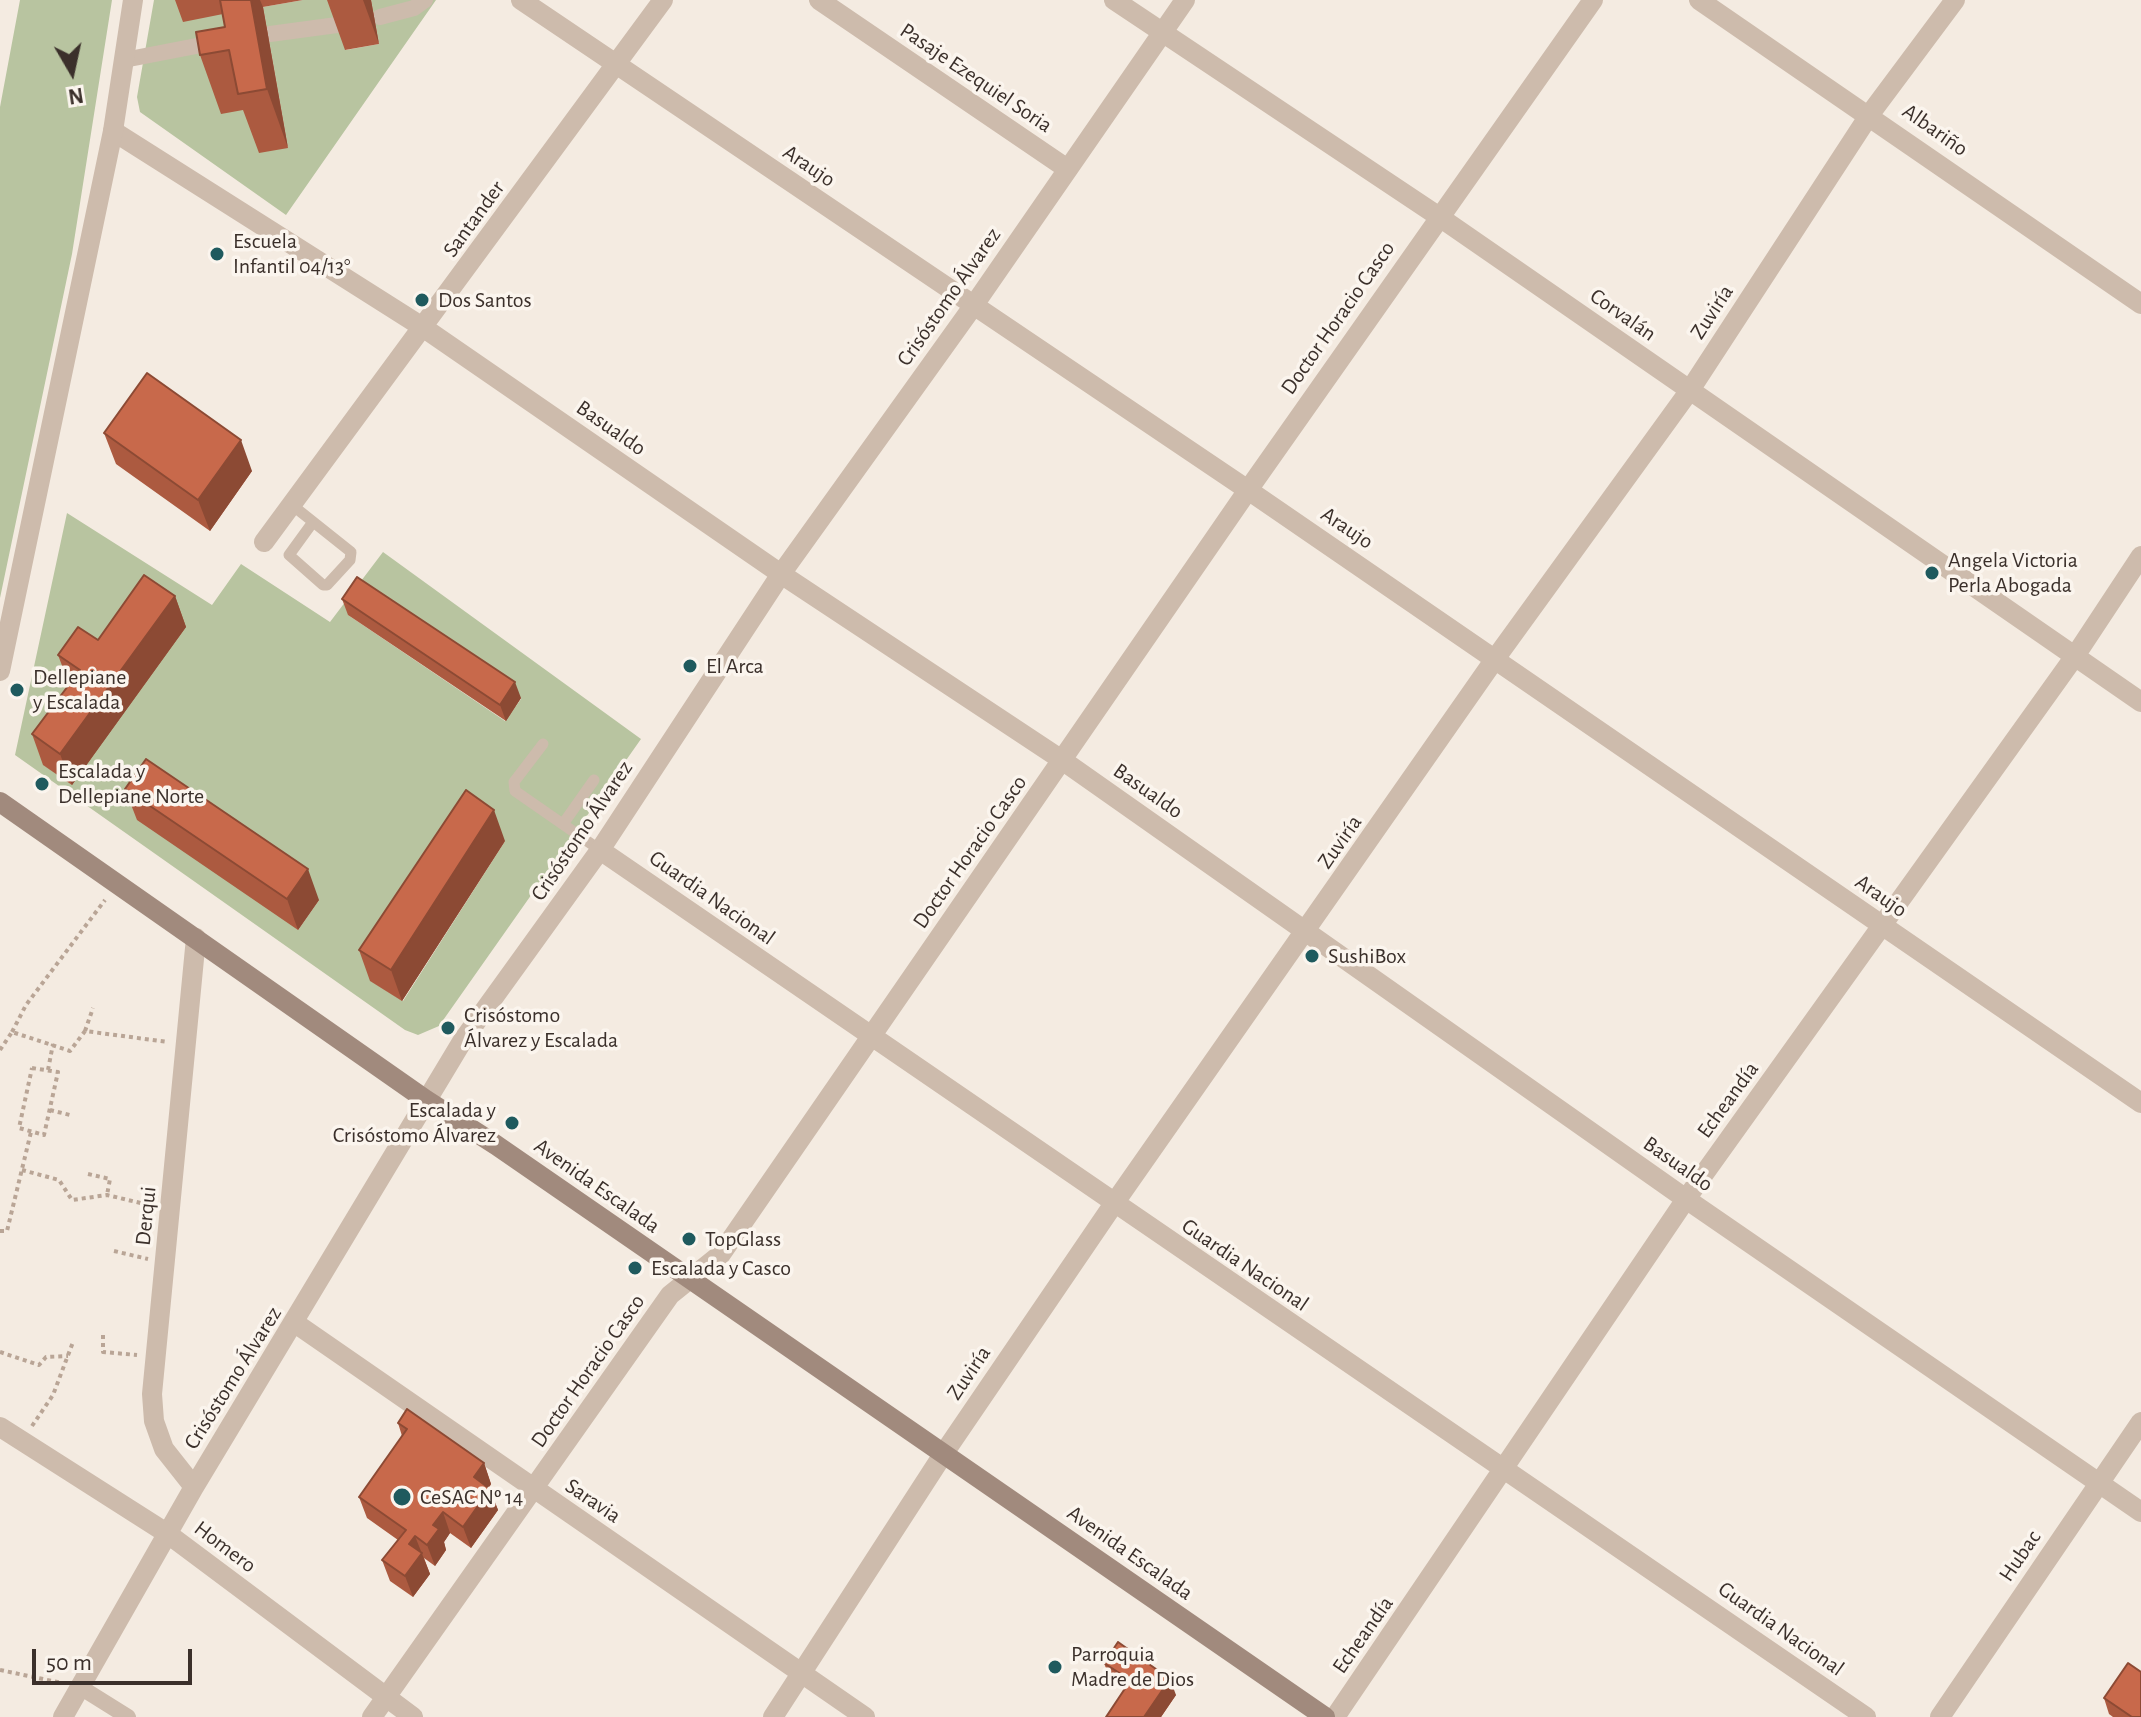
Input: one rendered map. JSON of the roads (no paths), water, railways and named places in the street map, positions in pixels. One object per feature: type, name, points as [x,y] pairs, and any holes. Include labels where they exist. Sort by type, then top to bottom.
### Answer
[{"type":"main road","name":"Avenida Escalada","points":[[0,802],[426,1100],[1325,1717]]},
{"type":"street","points":[[0,671],[113,131],[133,0]]},
{"type":"street","points":[[380,17],[414,8],[425,0]]},
{"type":"street","name":"Araujo","points":[[521,0],[1248,490],[2141,1103]]},
{"type":"street","name":"Santander","points":[[264,542],[663,0]]},
{"type":"street","name":"Pasaje Ezequiel Soria","points":[[819,0],[1066,168]]},
{"type":"street","name":"Corvalán","points":[[1114,0],[1438,216],[2141,702]]},
{"type":"street","name":"Crisóstomo Álvarez","points":[[63,1717],[194,1487],[463,1040],[600,850],[781,574],[974,305],[1185,0]]},
{"type":"street","name":"Doctor Horacio Casco","points":[[372,1717],[670,1295],[721,1254],[1438,216],[1593,0]]},
{"type":"street","name":"Albariño","points":[[1699,0],[1870,114],[2141,304]]},
{"type":"street","name":"Zuviría","points":[[773,1717],[944,1453],[1113,1205],[1495,659],[1690,390],[1870,114],[1955,0]]},
{"type":"street","points":[[270,34],[337,25]]},
{"type":"street","points":[[124,60],[234,39]]},
{"type":"street","name":"Basualdo","points":[[113,131],[424,328],[781,574],[1062,760],[1308,930],[1686,1199],[2141,1512]]},
{"type":"street","name":"Echeandía","points":[[1335,1717],[1506,1469],[1686,1199],[2075,656],[2141,556]]},
{"type":"street","name":"Guardia Nacional","points":[[600,850],[1113,1205],[1506,1469],[1866,1717]]},
{"type":"street","name":"Derqui","points":[[194,1487],[164,1449],[154,1421],[155,1357],[196,938]]},
{"type":"street","name":"Saravia","points":[[295,1323],[865,1717]]},
{"type":"street","name":"Hubac","points":[[1940,1717],[2141,1422]]},
{"type":"street","name":"Homero","points":[[0,1427],[168,1534],[413,1717]]},
{"type":"street","points":[[80,1687],[128,1717]]},
{"type":"lane","points":[[292,505],[313,522],[352,555],[327,585],[323,585],[289,555],[313,522]]},
{"type":"lane","points":[[543,744],[514,787],[600,850]]},
{"type":"lane","points":[[563,824],[594,780]]},
{"type":"place","name":"Escuela Infantil 04/13°","points":[[217,254]]},
{"type":"place","name":"Dos Santos","points":[[422,300]]},
{"type":"place","name":"Angela Victoria Perla Abogada","points":[[1932,573]]},
{"type":"place","name":"El Arca","points":[[690,666]]},
{"type":"place","name":"Dellepiane y Escalada","points":[[17,690]]},
{"type":"place","name":"Escalada y Dellepiane Norte","points":[[42,784]]},
{"type":"place","name":"SushiBox","points":[[1312,956]]},
{"type":"place","name":"Crisóstomo Álvarez y Escalada","points":[[448,1028]]},
{"type":"place","name":"Escalada y Crisóstomo Álvarez","points":[[512,1123]]},
{"type":"place","name":"TopGlass","points":[[689,1239]]},
{"type":"place","name":"Escalada y Casco","points":[[635,1268]]},
{"type":"place","name":"CeSAC Nº 14","points":[[402,1497]]},
{"type":"place","name":"Parroquia Madre de Dios","points":[[1055,1667]]}]
